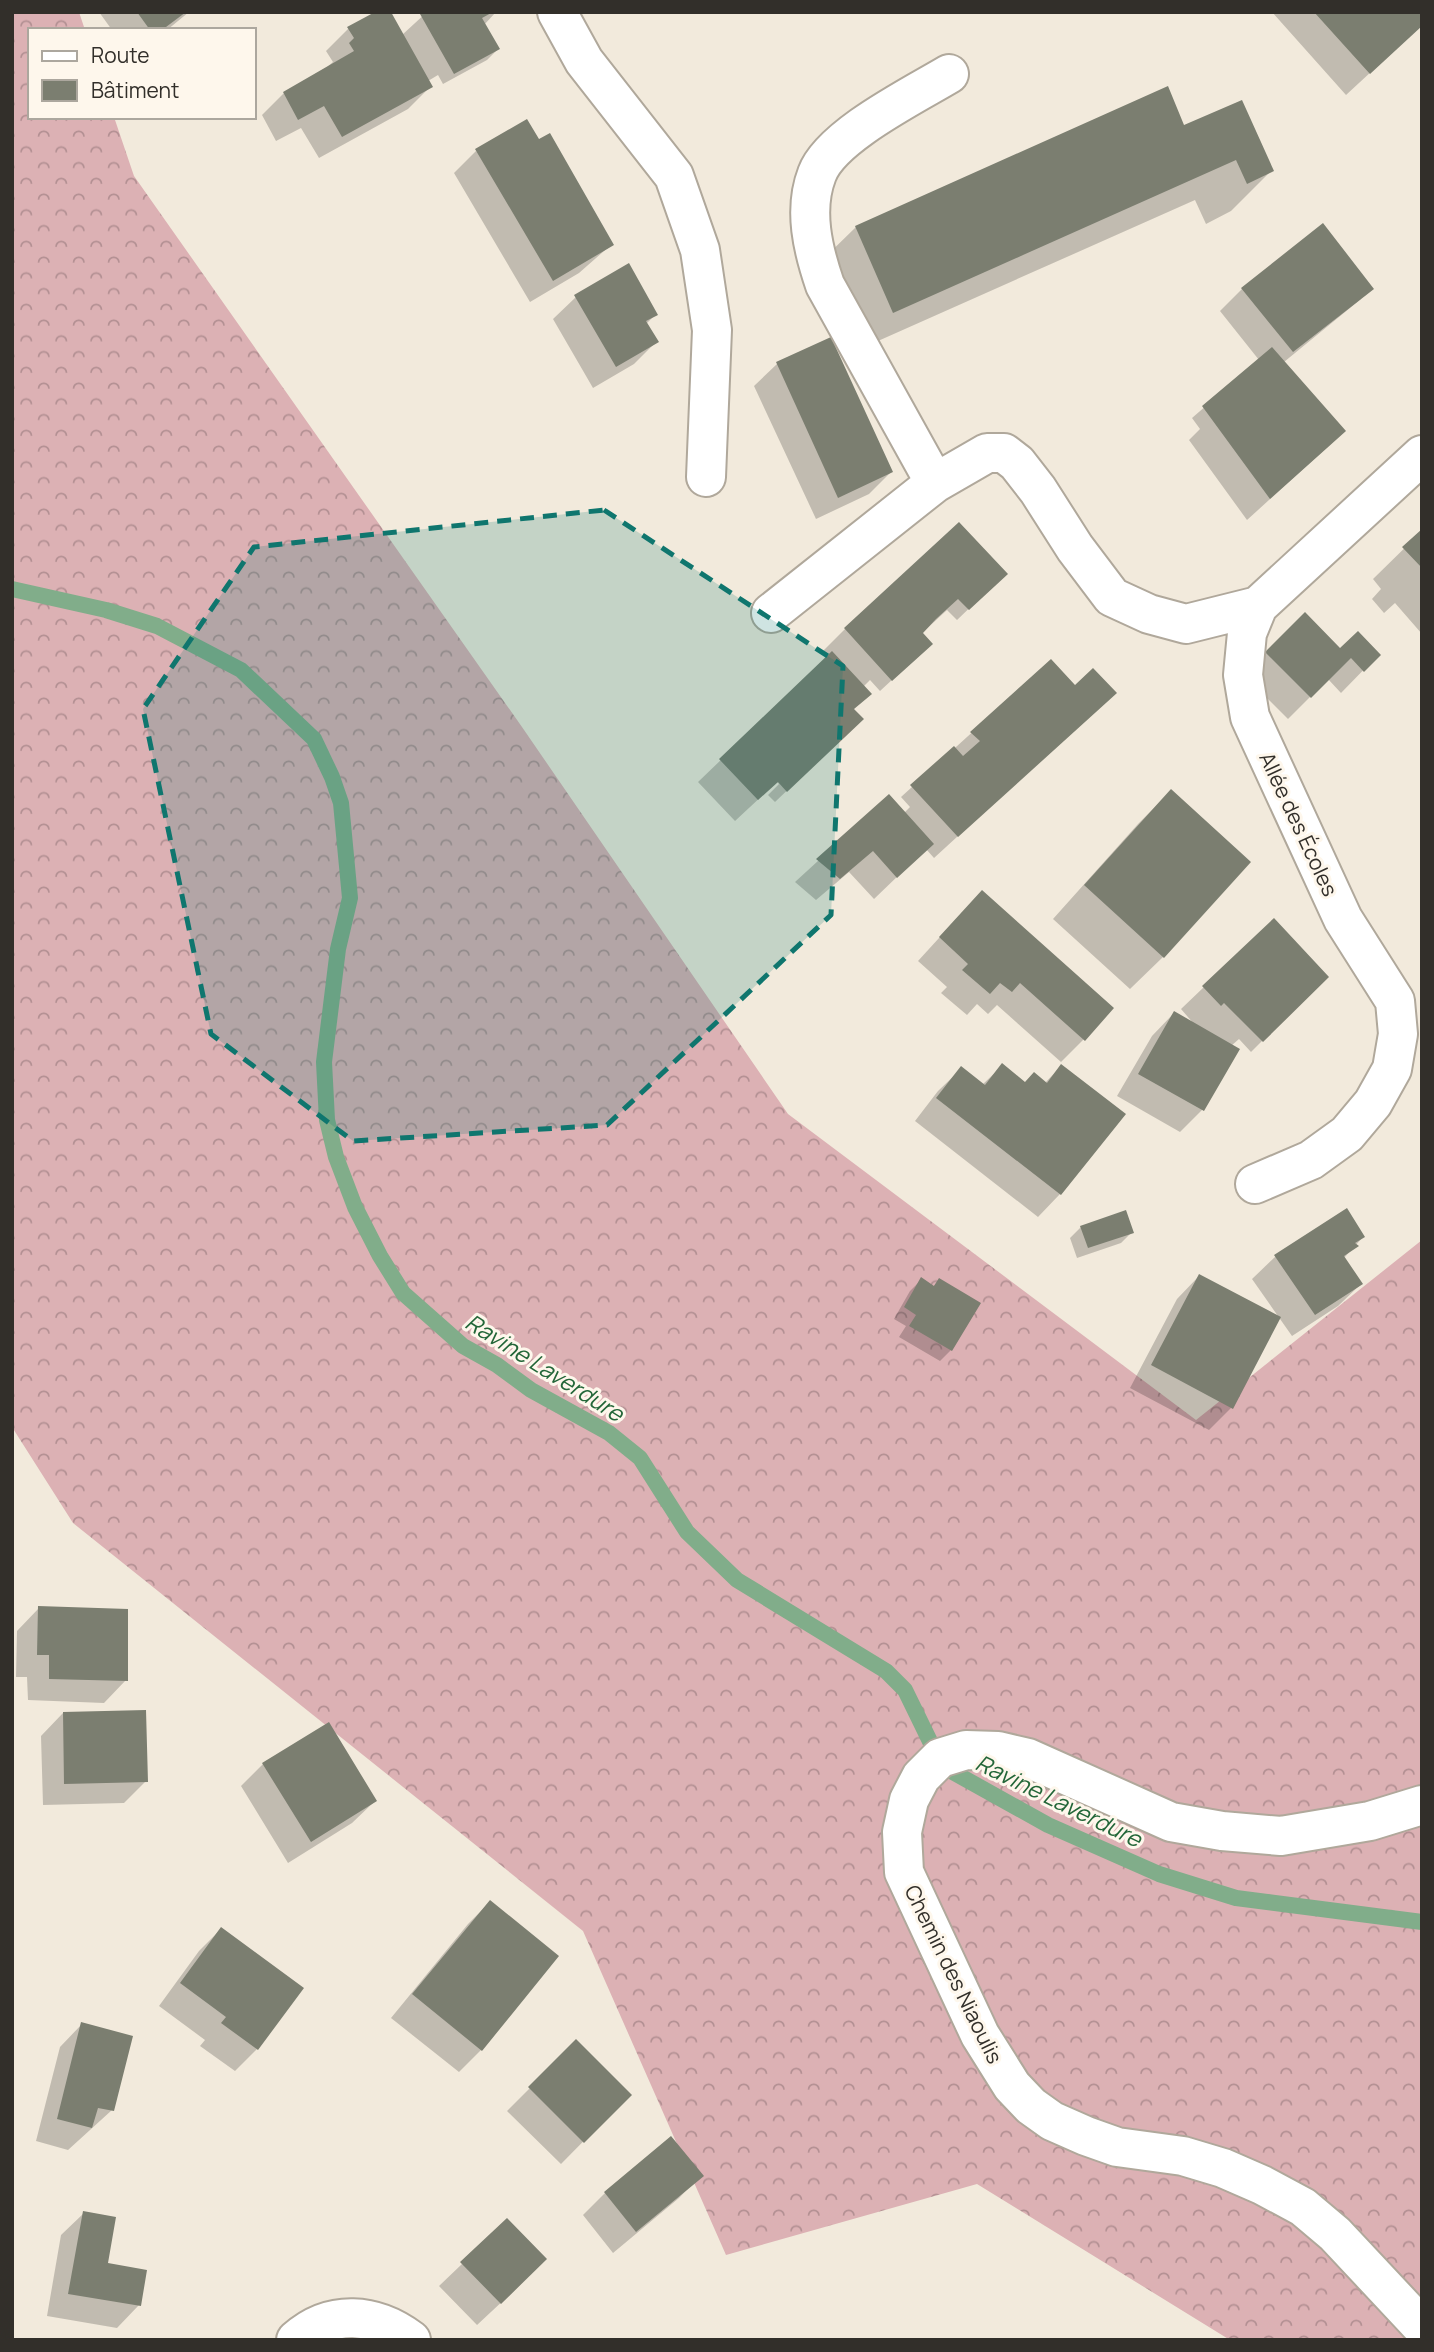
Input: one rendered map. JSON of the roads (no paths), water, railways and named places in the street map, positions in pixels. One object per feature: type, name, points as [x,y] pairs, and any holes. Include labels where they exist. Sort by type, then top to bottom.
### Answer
[{"type":"street","points":[[557,12],[583,61],[674,176],[700,250],[712,330],[706,477]]},
{"type":"street","points":[[935,483],[825,285],[815,253],[810,209],[817,173],[831,152],[864,125],[949,74]]},
{"type":"street","points":[[771,613],[935,483],[987,453],[1004,453],[1017,463],[1112,597],[1149,614],[1186,624],[1258,606]]},
{"type":"street","name":"Allée des Écoles","points":[[1255,1184],[1311,1160],[1347,1135],[1373,1103],[1392,1069],[1398,1034],[1395,1001],[1343,919],[1250,717],[1242,674],[1247,633],[1258,606],[1422,455]]},
{"type":"street","name":"Chemin des Niaoulis","points":[[1422,1805],[1370,1821],[1281,1836],[1222,1831],[1171,1822],[1028,1758],[998,1751],[966,1750],[940,1758],[921,1777],[909,1800],[902,1832],[904,1872],[981,2035],[1012,2086],[1031,2106],[1052,2121],[1086,2136],[1117,2147],[1183,2156],[1223,2168],[1303,2207],[1335,2234],[1422,2327]]},
{"type":"street","points":[[296,2340],[311,2326],[354,2316],[394,2327],[411,2340]]},
{"type":"waterway","name":"Ravine Laverdure","points":[[12,589],[106,610],[157,626],[241,670],[314,739],[341,803],[350,898],[338,949],[324,1062],[327,1120],[336,1157],[355,1207],[403,1293],[463,1346],[497,1365],[531,1390],[609,1433],[640,1458],[687,1532],[737,1580],[886,1671],[905,1690],[942,1766],[1048,1825],[1159,1874],[1236,1898],[1422,1922]]}]
